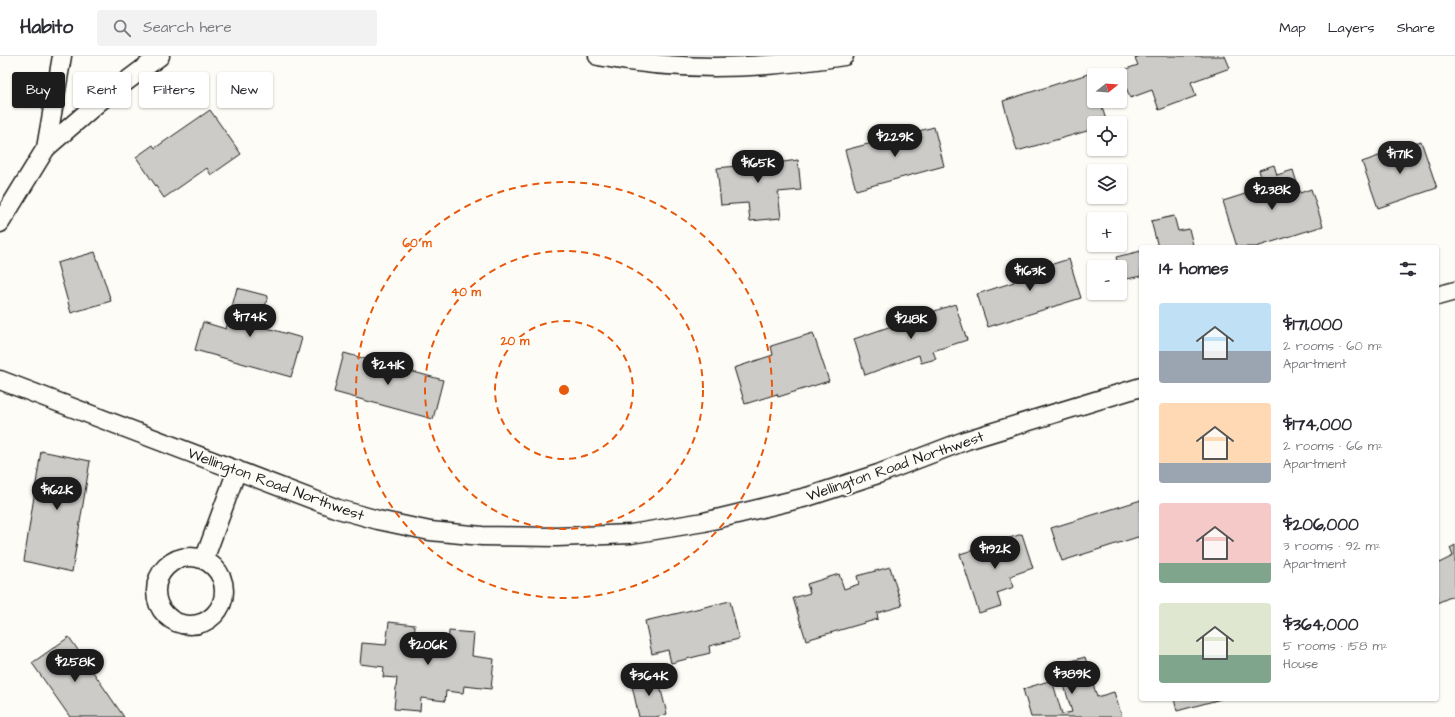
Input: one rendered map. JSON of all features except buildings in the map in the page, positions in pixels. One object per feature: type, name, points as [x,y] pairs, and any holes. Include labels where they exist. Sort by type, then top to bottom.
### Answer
[{"type":"street","points":[[46,148],[62,56]]},
{"type":"street","points":[[0,223],[46,148],[100,102],[160,56]]},
{"type":"street","points":[[598,56],[622,61],[674,66],[738,67],[812,61],[844,56]]},
{"type":"street","points":[[1439,295],[1455,291]]},
{"type":"street","name":"Wellington Road Northwest","points":[[0,380],[338,509],[378,520],[430,531],[482,536],[557,537],[631,534],[704,522],[807,497],[878,474],[966,440],[1139,388]]},
{"type":"street","points":[[204,560],[237,470]]}]
